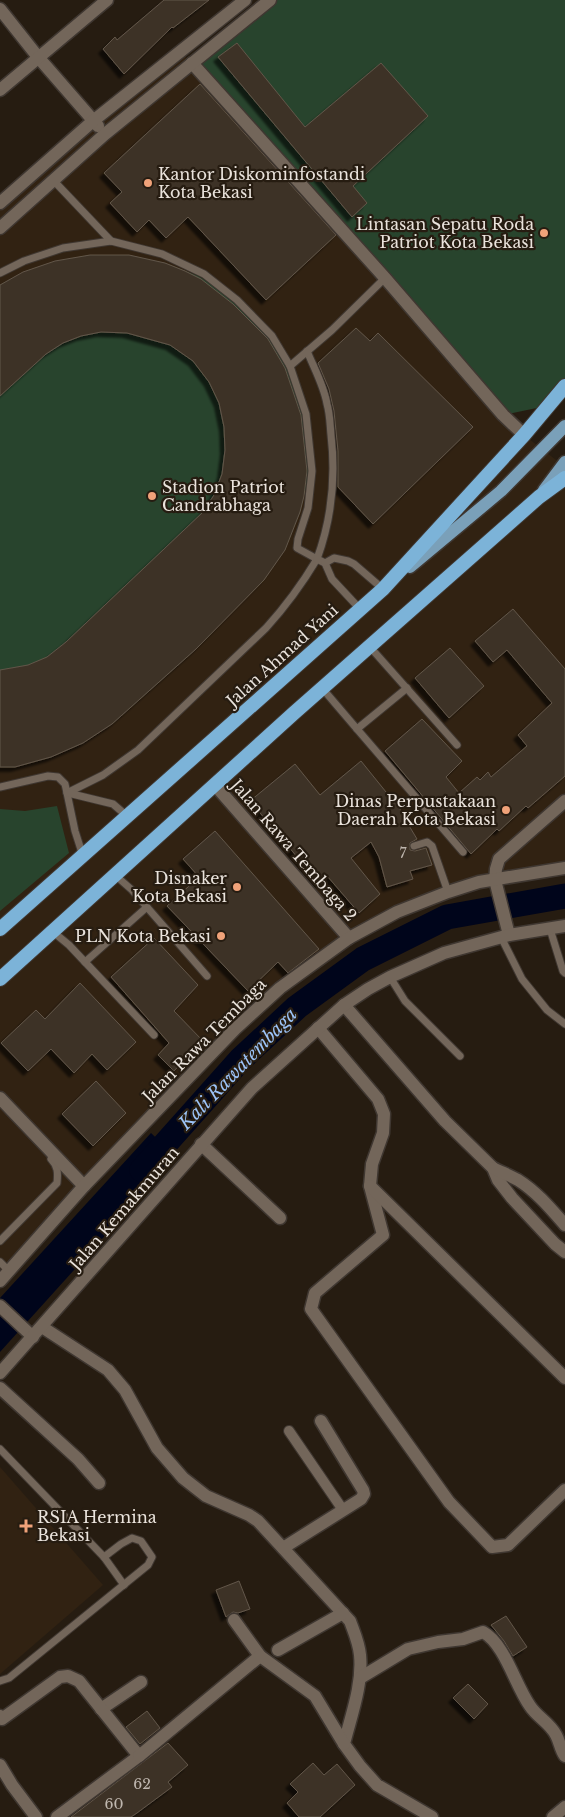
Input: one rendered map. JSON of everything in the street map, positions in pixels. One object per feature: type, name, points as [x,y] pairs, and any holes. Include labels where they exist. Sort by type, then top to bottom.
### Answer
[{"type":"highway","name":"Jalan Ahmad Yani","points":[[0,929],[383,589],[524,435],[565,386]]},
{"type":"highway","points":[[0,979],[322,688],[539,497],[565,478]]},
{"type":"main road","points":[[383,589],[501,491],[565,426]]},
{"type":"main road","points":[[539,497],[565,462]]},
{"type":"street","points":[[0,90],[107,0]]},
{"type":"street","points":[[0,203],[93,121],[245,0]]},
{"type":"street","points":[[0,228],[105,134],[270,0]]},
{"type":"street","points":[[0,9],[38,57],[105,134]]},
{"type":"street","points":[[192,63],[385,278],[503,415],[524,435]]},
{"type":"street","name":"Jalan Rawa Tembaga 2","points":[[215,785],[349,938]]},
{"type":"street","points":[[506,933],[496,882],[496,869],[499,859],[565,801]]},
{"type":"street","name":"Jalan Rawa Tembaga","points":[[3,1271],[234,1029],[280,988],[349,938],[397,912],[448,892],[479,882],[496,882],[565,868]]},
{"type":"street","name":"Jalan Kemakmuran","points":[[0,1373],[34,1332],[252,1088],[344,1005],[390,977],[444,953],[506,933],[565,926]]},
{"type":"street","points":[[344,1005],[445,1121],[493,1168],[519,1181],[530,1189],[547,1204],[565,1225]]},
{"type":"street","points":[[318,1028],[378,1099],[384,1114],[383,1133],[372,1164],[370,1186],[383,1235],[315,1293],[312,1309],[448,1502],[492,1547],[508,1545],[565,1490]]},
{"type":"street","points":[[0,1098],[84,1186]]},
{"type":"street","points":[[201,1144],[280,1218]]},
{"type":"street","points":[[493,1168],[498,1180],[512,1198],[555,1244],[565,1252]]},
{"type":"street","points":[[370,1186],[565,1378]]},
{"type":"street","points":[[0,1306],[34,1332],[108,1370],[125,1390],[157,1448],[183,1478],[206,1496],[254,1518],[350,1621],[360,1655],[360,1678],[344,1744]]},
{"type":"street","points":[[0,1388],[78,1459],[99,1483]]},
{"type":"street","points":[[283,1548],[361,1499],[364,1494],[321,1421]]},
{"type":"street","points":[[289,1432],[343,1510]]},
{"type":"street","points":[[278,1650],[343,1613]]},
{"type":"street","points":[[234,1620],[260,1656],[315,1696],[344,1744],[377,1785],[432,1817]]},
{"type":"street","points":[[360,1678],[408,1649],[438,1642],[463,1639],[482,1632],[492,1639],[502,1652],[530,1706],[555,1733],[560,1750],[565,1756]]},
{"type":"street","points":[[56,1817],[139,1756],[260,1656]]},
{"type":"street","points":[[1,1719],[60,1677],[68,1676],[79,1681],[139,1756]]},
{"type":"street","points":[[101,1709],[141,1682]]},
{"type":"street","points":[[0,1765],[36,1817]]},
{"type":"street","points":[[553,1817],[565,1807]]},
{"type":"lane","points":[[54,181],[111,242]]},
{"type":"lane","points":[[0,273],[24,261],[63,248],[111,242],[162,254],[204,274],[236,300],[272,336],[290,366],[306,414],[312,471],[308,508],[297,548],[325,563],[332,579],[360,609]]},
{"type":"lane","points":[[290,366],[332,330],[385,278]]},
{"type":"lane","points":[[67,793],[102,775],[138,750],[266,628],[284,608],[317,559],[326,535],[330,513],[333,492],[333,455],[327,404],[307,351]]},
{"type":"lane","points":[[325,563],[334,558],[348,561],[383,589]]},
{"type":"lane","points":[[370,647],[457,745]]},
{"type":"lane","points":[[322,688],[462,852]]},
{"type":"lane","points":[[357,729],[407,688]]},
{"type":"lane","points":[[0,787],[48,776],[58,777],[64,784],[67,793],[75,831],[83,856]]},
{"type":"lane","points":[[67,793],[112,804],[127,816]]},
{"type":"lane","points":[[414,846],[427,842],[432,846],[448,892]]},
{"type":"lane","points":[[115,875],[132,890],[207,976]]},
{"type":"lane","points":[[85,962],[147,908]]},
{"type":"lane","points":[[550,929],[565,972]]},
{"type":"lane","points":[[52,932],[69,945],[154,1035]]},
{"type":"lane","points":[[506,933],[522,979],[547,1010],[565,1024]]},
{"type":"lane","points":[[390,977],[405,1001],[460,1056]]},
{"type":"lane","points":[[0,1104],[56,1164],[58,1174],[57,1183],[0,1241]]},
{"type":"lane","points":[[0,1449],[104,1557],[124,1585]]},
{"type":"lane","points":[[0,1680],[9,1678],[124,1585],[148,1565],[152,1557],[141,1541],[132,1538],[104,1557]]},
{"type":"shaded area","points":[[181,52],[524,435],[565,467],[565,874],[425,900],[381,919],[280,988],[0,1280],[0,203]]},
{"type":"shaded area","name":"RSIA Hermina Bekasi","points":[[0,1467],[103,1585],[0,1674]]},
{"type":"green space","points":[[270,0],[565,0],[565,386],[551,405],[503,415],[192,63]]},
{"type":"green space","name":"Stadion Patriot Candrabhaga","points":[[90,255],[129,255],[165,263],[198,276],[226,293],[274,343],[291,374],[302,410],[308,446],[308,479],[300,512],[285,550],[196,649],[112,724],[83,743],[51,757],[15,767],[0,767],[0,285],[43,266]]},
{"type":"green space","points":[[57,806],[69,853],[0,911],[0,809],[25,811]]},
{"type":"water","points":[[151,1133],[176,1157],[0,1352],[0,1298]]},
{"type":"building","points":[[164,0],[209,0],[172,27],[124,74],[103,49],[115,37],[117,40]]},
{"type":"building","points":[[237,43],[305,127],[381,63],[428,116],[353,186],[367,203],[352,217],[218,57]]},
{"type":"building","points":[[200,84],[336,235],[266,300],[188,217],[166,238],[149,220],[137,232],[110,203],[122,192],[104,173]]},
{"type":"building","points":[[90,255],[129,255],[165,263],[185,271],[201,279],[233,304],[268,339],[285,368],[301,415],[307,471],[304,496],[300,512],[285,550],[264,580],[196,649],[112,724],[83,743],[51,757],[15,767],[0,767],[0,670],[28,665],[47,657],[66,642],[203,512],[214,495],[222,474],[225,450],[224,427],[219,403],[209,382],[193,361],[170,345],[127,333],[101,332],[81,336],[63,343],[46,354],[0,396],[0,285],[23,272],[55,261]]},
{"type":"building","points":[[356,328],[370,341],[378,333],[473,427],[373,524],[338,487],[338,451],[334,411],[329,389],[318,363]]},
{"type":"building","points":[[513,609],[565,669],[565,776],[528,808],[526,806],[499,831],[497,829],[471,854],[385,751],[422,719],[462,761],[446,777],[459,793],[477,777],[480,780],[488,772],[491,777],[527,746],[518,735],[552,703],[507,650],[493,662],[475,641]]},
{"type":"building","points":[[450,648],[484,686],[449,718],[415,678]]},
{"type":"building","points":[[361,761],[403,813],[417,839],[410,843],[410,850],[415,851],[426,848],[432,865],[410,871],[413,879],[387,887],[379,857],[371,842],[351,858],[380,894],[359,913],[328,877],[320,884],[250,801],[295,764],[320,795]]},
{"type":"building","points":[[215,831],[319,949],[288,973],[278,962],[248,991],[167,906],[199,877],[183,859]]},
{"type":"building","points":[[154,938],[198,985],[174,1011],[202,1040],[174,1071],[158,1055],[169,1043],[111,977]]},
{"type":"building","points":[[80,983],[136,1042],[107,1070],[92,1054],[74,1073],[51,1049],[28,1071],[1,1043],[36,1010],[45,1019]]},
{"type":"building","points":[[96,1081],[126,1113],[93,1146],[62,1114]]},
{"type":"building","points":[[239,1581],[250,1609],[238,1613],[233,1612],[226,1617],[216,1590]]},
{"type":"building","points":[[506,1616],[527,1647],[513,1656],[491,1625]]},
{"type":"building","points":[[468,1684],[488,1704],[474,1719],[453,1698]]},
{"type":"building","points":[[147,1711],[160,1728],[140,1744],[126,1727]]},
{"type":"building","points":[[168,1743],[188,1765],[168,1782],[172,1787],[131,1817],[71,1817]]},
{"type":"building","points":[[313,1763],[324,1775],[337,1764],[355,1785],[320,1817],[299,1817],[287,1803],[298,1792],[290,1784]]},
{"type":"waterway","name":"Kali Rawatembaga","points":[[142,1170],[240,1060],[297,1007],[363,959],[447,917],[565,896]]},
{"type":"place","name":"Kantor Diskominfostandi Kota Bekasi","points":[[148,183]]},
{"type":"place","name":"Lintasan Sepatu Roda Patriot Kota Bekasi","points":[[544,233]]},
{"type":"place","name":"Stadion Patriot Candrabhaga","points":[[152,496]]},
{"type":"place","name":"Dinas Perpustakaan Daerah Kota Bekasi","points":[[506,810]]},
{"type":"place","name":"Disnaker Kota Bekasi","points":[[237,887]]},
{"type":"place","name":"PLN Kota Bekasi","points":[[221,936]]},
{"type":"place","name":"RSIA Hermina Bekasi","points":[[26,1526]]}]
